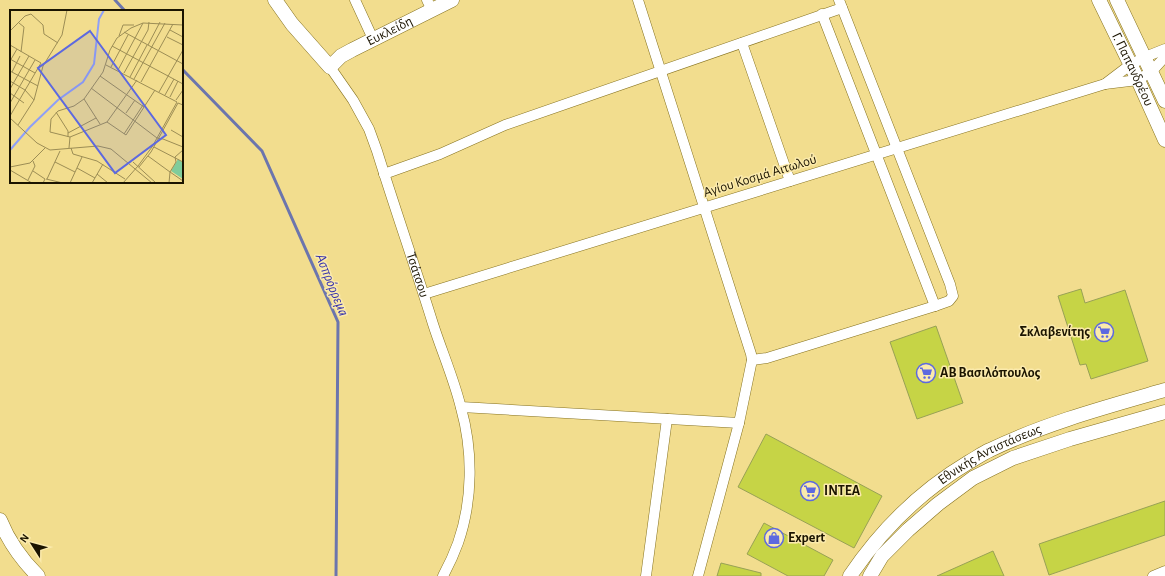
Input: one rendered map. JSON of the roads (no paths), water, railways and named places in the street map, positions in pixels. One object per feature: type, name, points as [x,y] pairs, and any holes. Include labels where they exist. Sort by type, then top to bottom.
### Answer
[{"type":"main road","name":"Τσάτσου","points":[[275,0],[292,24],[330,67]]},
{"type":"main road","name":"Ευκλείδη","points":[[330,67],[341,56],[373,39],[429,5],[452,0]]},
{"type":"main road","name":"Γ. Παπανδρέου","points":[[1099,0],[1165,140]]},
{"type":"main road","name":"Γ. Παπανδρέου","points":[[1117,0],[1165,101]]},
{"type":"main road","name":"Εθνικής Αντιστάσεως","points":[[850,576],[880,535],[925,492],[956,470],[989,450],[1045,426],[1165,390]]},
{"type":"main road","name":"Εθνικής Αντιστάσεως","points":[[870,576],[882,556],[908,530],[938,504],[973,478],[1013,458],[1070,439],[1165,412]]},
{"type":"main road","points":[[0,521],[20,553],[38,576]]},
{"type":"street","points":[[355,0],[373,39]]},
{"type":"street","points":[[638,0],[705,207],[752,360],[738,423],[698,576]]},
{"type":"street","points":[[384,174],[440,154],[505,125],[742,43],[822,14],[840,4],[953,292],[953,296],[949,301],[935,306],[767,358],[752,360]]},
{"type":"street","points":[[822,14],[935,306]]},
{"type":"street","points":[[742,43],[790,181]]},
{"type":"street","points":[[1106,84],[1130,65],[1165,49]]},
{"type":"street","points":[[1106,84],[1138,80],[1152,71],[1165,57]]},
{"type":"street","name":"Τσάτσου","points":[[330,67],[353,100],[369,129],[466,425],[470,456],[466,515],[458,541],[444,576]]},
{"type":"street","name":"Αγίου Κοσμά Αιτωλού","points":[[424,294],[1106,84]]},
{"type":"street","points":[[461,407],[738,423]]},
{"type":"street","points":[[646,576],[667,419]]},
{"type":"street","points":[[1152,576],[1165,571]]},
{"type":"waterway","name":"Ασπρόρρεμα","points":[[115,0],[124,10]]},
{"type":"waterway","name":"Ασπρόρρεμα","points":[[183,70],[262,151],[338,322],[336,576]]},
{"type":"place","name":"Σκλαβενίτης","points":[[1104,332]]},
{"type":"place","name":"ΑΒ Βασιλόπουλος","points":[[926,373]]},
{"type":"place","name":"INTEA","points":[[810,491]]},
{"type":"place","name":"Expert","points":[[774,538]]}]
